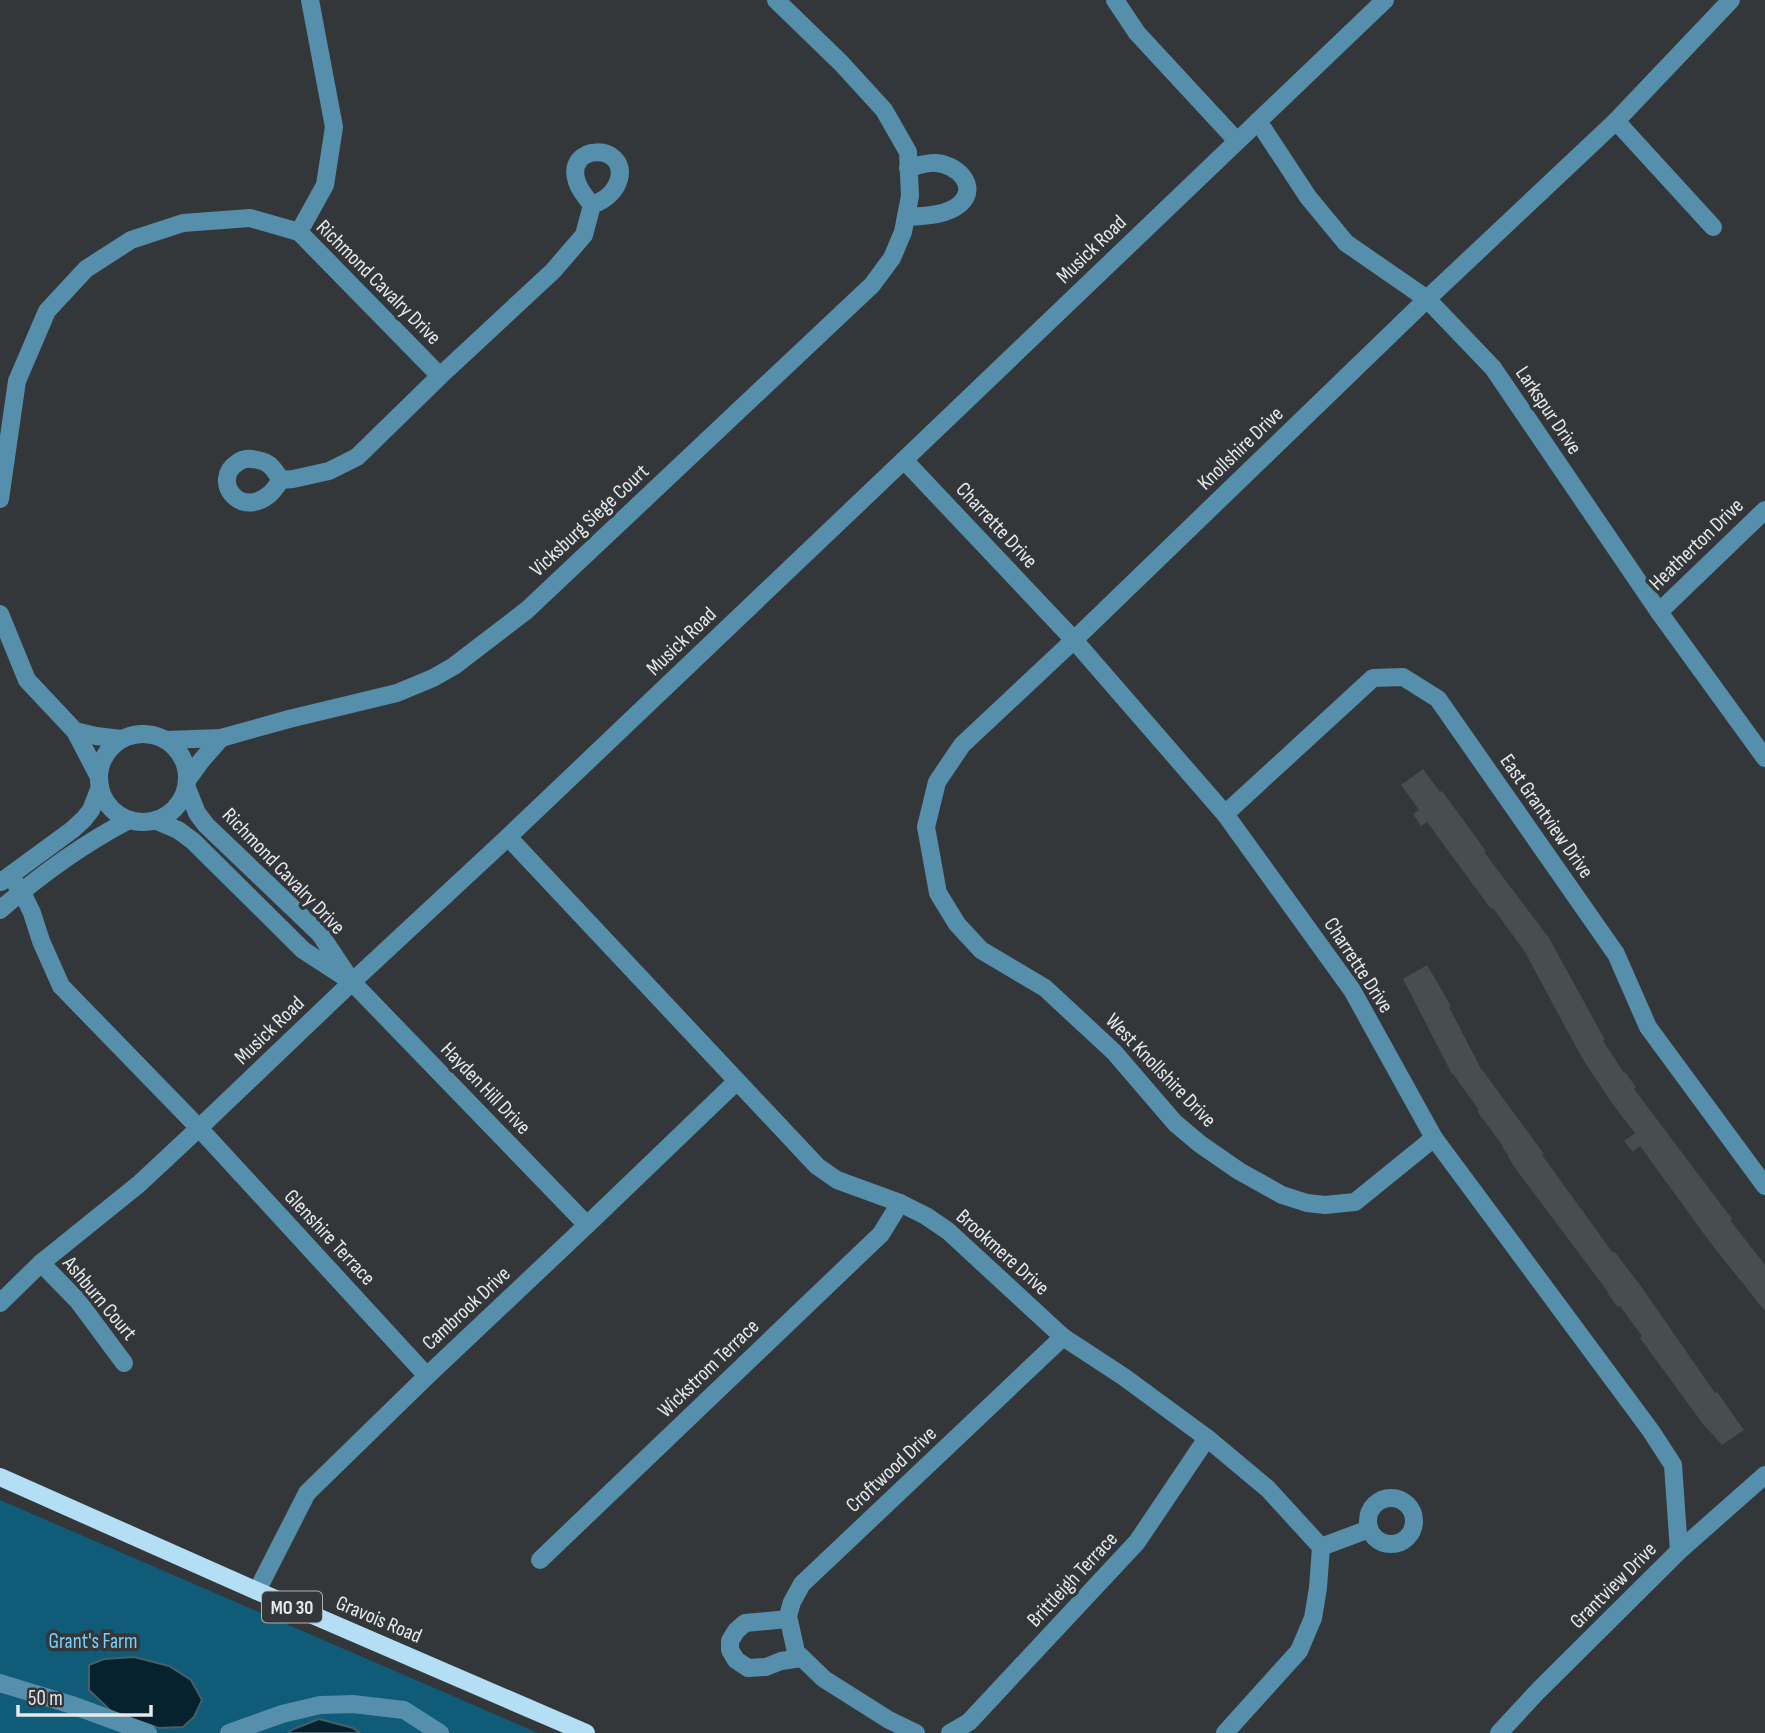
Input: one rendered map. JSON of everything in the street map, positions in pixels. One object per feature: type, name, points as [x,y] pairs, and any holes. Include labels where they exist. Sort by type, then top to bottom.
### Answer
[{"type":"main road","name":"Gravois Road","points":[[0,1477],[586,1733]]},
{"type":"street","points":[[299,232],[325,186],[334,127],[310,0]]},
{"type":"street","name":"Vicksburg Siege Court","points":[[166,740],[221,738],[397,693],[454,666],[527,610],[873,285],[892,258],[903,232],[910,196],[908,152],[884,110],[841,63],[776,0]]},
{"type":"street","points":[[1115,0],[1137,33],[1237,141]]},
{"type":"street","name":"Musick Road","points":[[0,1303],[41,1263],[139,1184],[199,1128],[1385,0]]},
{"type":"street","name":"Knollshire Drive","points":[[926,827],[937,782],[962,745],[1616,121],[1731,0]]},
{"type":"street","name":"Larkspur Drive","points":[[1258,121],[1308,197],[1346,243],[1427,299],[1493,369],[1659,612],[1765,758]]},
{"type":"street","points":[[1616,121],[1713,228]]},
{"type":"street","points":[[906,217],[927,216],[946,211],[960,204],[967,192],[965,178],[956,168],[936,163],[908,168]]},
{"type":"street","points":[[281,480],[329,471],[357,457],[553,271],[584,235],[592,205]]},
{"type":"street","name":"Richmond Cavalry Drive","points":[[0,499],[17,382],[47,311],[86,269],[131,240],[183,223],[250,218],[299,232],[440,376]]},
{"type":"street","name":"Charrette Drive","points":[[904,460],[1074,640],[1225,814],[1352,990],[1434,1138],[1651,1431],[1673,1465],[1679,1551]]},
{"type":"street","name":"Heatherton Drive","points":[[1659,612],[1765,510]]},
{"type":"street","points":[[0,614],[27,680],[75,731],[103,796],[113,811],[129,820],[157,821],[173,812],[201,761],[221,738]]},
{"type":"street","name":"East Grantview Drive","points":[[1225,814],[1373,678],[1403,677],[1438,699],[1616,954],[1648,1027],[1765,1186]]},
{"type":"street","points":[[75,731],[121,739]]},
{"type":"street","points":[[5,879],[84,819],[91,810],[103,759],[107,751],[121,739],[139,733],[148,734],[174,745],[184,761],[187,783]]},
{"type":"street","name":"Richmond Cavalry Drive","points":[[187,783],[197,813],[206,825],[320,934],[352,982]]},
{"type":"street","points":[[0,910],[91,842],[129,820]]},
{"type":"street","name":"Richmond Cavalry Drive","points":[[157,821],[178,830],[193,841],[303,950],[352,982]]},
{"type":"street","name":"West Knollshire Drive","points":[[926,827],[938,893],[957,924],[981,950],[1045,988],[1114,1052],[1175,1123],[1239,1171],[1282,1195],[1307,1203],[1325,1205],[1355,1202],[1434,1138]]},
{"type":"street","name":"Brookmere Drive","points":[[508,837],[817,1166],[837,1180],[900,1203],[948,1231],[1063,1337],[1124,1377],[1207,1438],[1268,1489],[1321,1547]]},
{"type":"street","name":"Glenshire Terrace","points":[[5,879],[22,892],[33,913],[41,941],[61,986],[199,1128],[427,1376]]},
{"type":"street","name":"Hayden Hill Drive","points":[[352,982],[587,1225]]},
{"type":"street","name":"Cambrook Drive","points":[[257,1591],[307,1493],[737,1081]]},
{"type":"street","name":"Wickstrom Terrace","points":[[540,1560],[881,1234],[900,1203]]},
{"type":"street","name":"Ashburn Court","points":[[41,1263],[78,1301],[124,1363]]},
{"type":"street","name":"Croftwood Drive","points":[[788,1619],[792,1602],[802,1584],[1063,1337]]},
{"type":"street","name":"Brittleigh Terrace","points":[[950,1733],[969,1722],[1137,1542],[1207,1438]]},
{"type":"street","name":"Grantview Drive","points":[[1499,1733],[1679,1551],[1765,1475]]},
{"type":"street","points":[[1225,1733],[1300,1651],[1313,1618],[1321,1547],[1369,1529]]},
{"type":"street","points":[[799,1655],[766,1667],[748,1668],[737,1660],[730,1650],[730,1641],[745,1623],[788,1619],[799,1655],[824,1679],[889,1720],[916,1733]]},
{"type":"street","points":[[0,1683],[72,1705],[148,1733]]},
{"type":"street","points":[[229,1733],[282,1714],[320,1705],[353,1704],[404,1710],[440,1733]]},
{"type":"green space","name":"Grant's Farm","points":[[0,1500],[538,1733],[0,1733]]},
{"type":"shaded area","points":[[134,1657],[169,1666],[191,1680],[202,1700],[194,1717],[183,1727],[159,1728],[113,1713],[89,1690],[89,1665],[104,1659]]},
{"type":"shaded area","points":[[319,1719],[353,1728],[360,1733],[288,1733]]},
{"type":"building","points":[[1423,769],[1549,938],[1605,1040],[1603,1041],[1636,1087],[1634,1089],[1765,1265],[1765,1311],[1712,1245],[1640,1146],[1633,1152],[1624,1141],[1635,1133],[1582,1058],[1525,952],[1427,822],[1421,826],[1413,814],[1419,810],[1401,785]]},
{"type":"building","points":[[1427,965],[1451,1006],[1449,1007],[1480,1067],[1744,1430],[1722,1445],[1703,1424],[1620,1306],[1618,1307],[1607,1293],[1518,1172],[1477,1111],[1479,1110],[1452,1074],[1403,979]]}]
